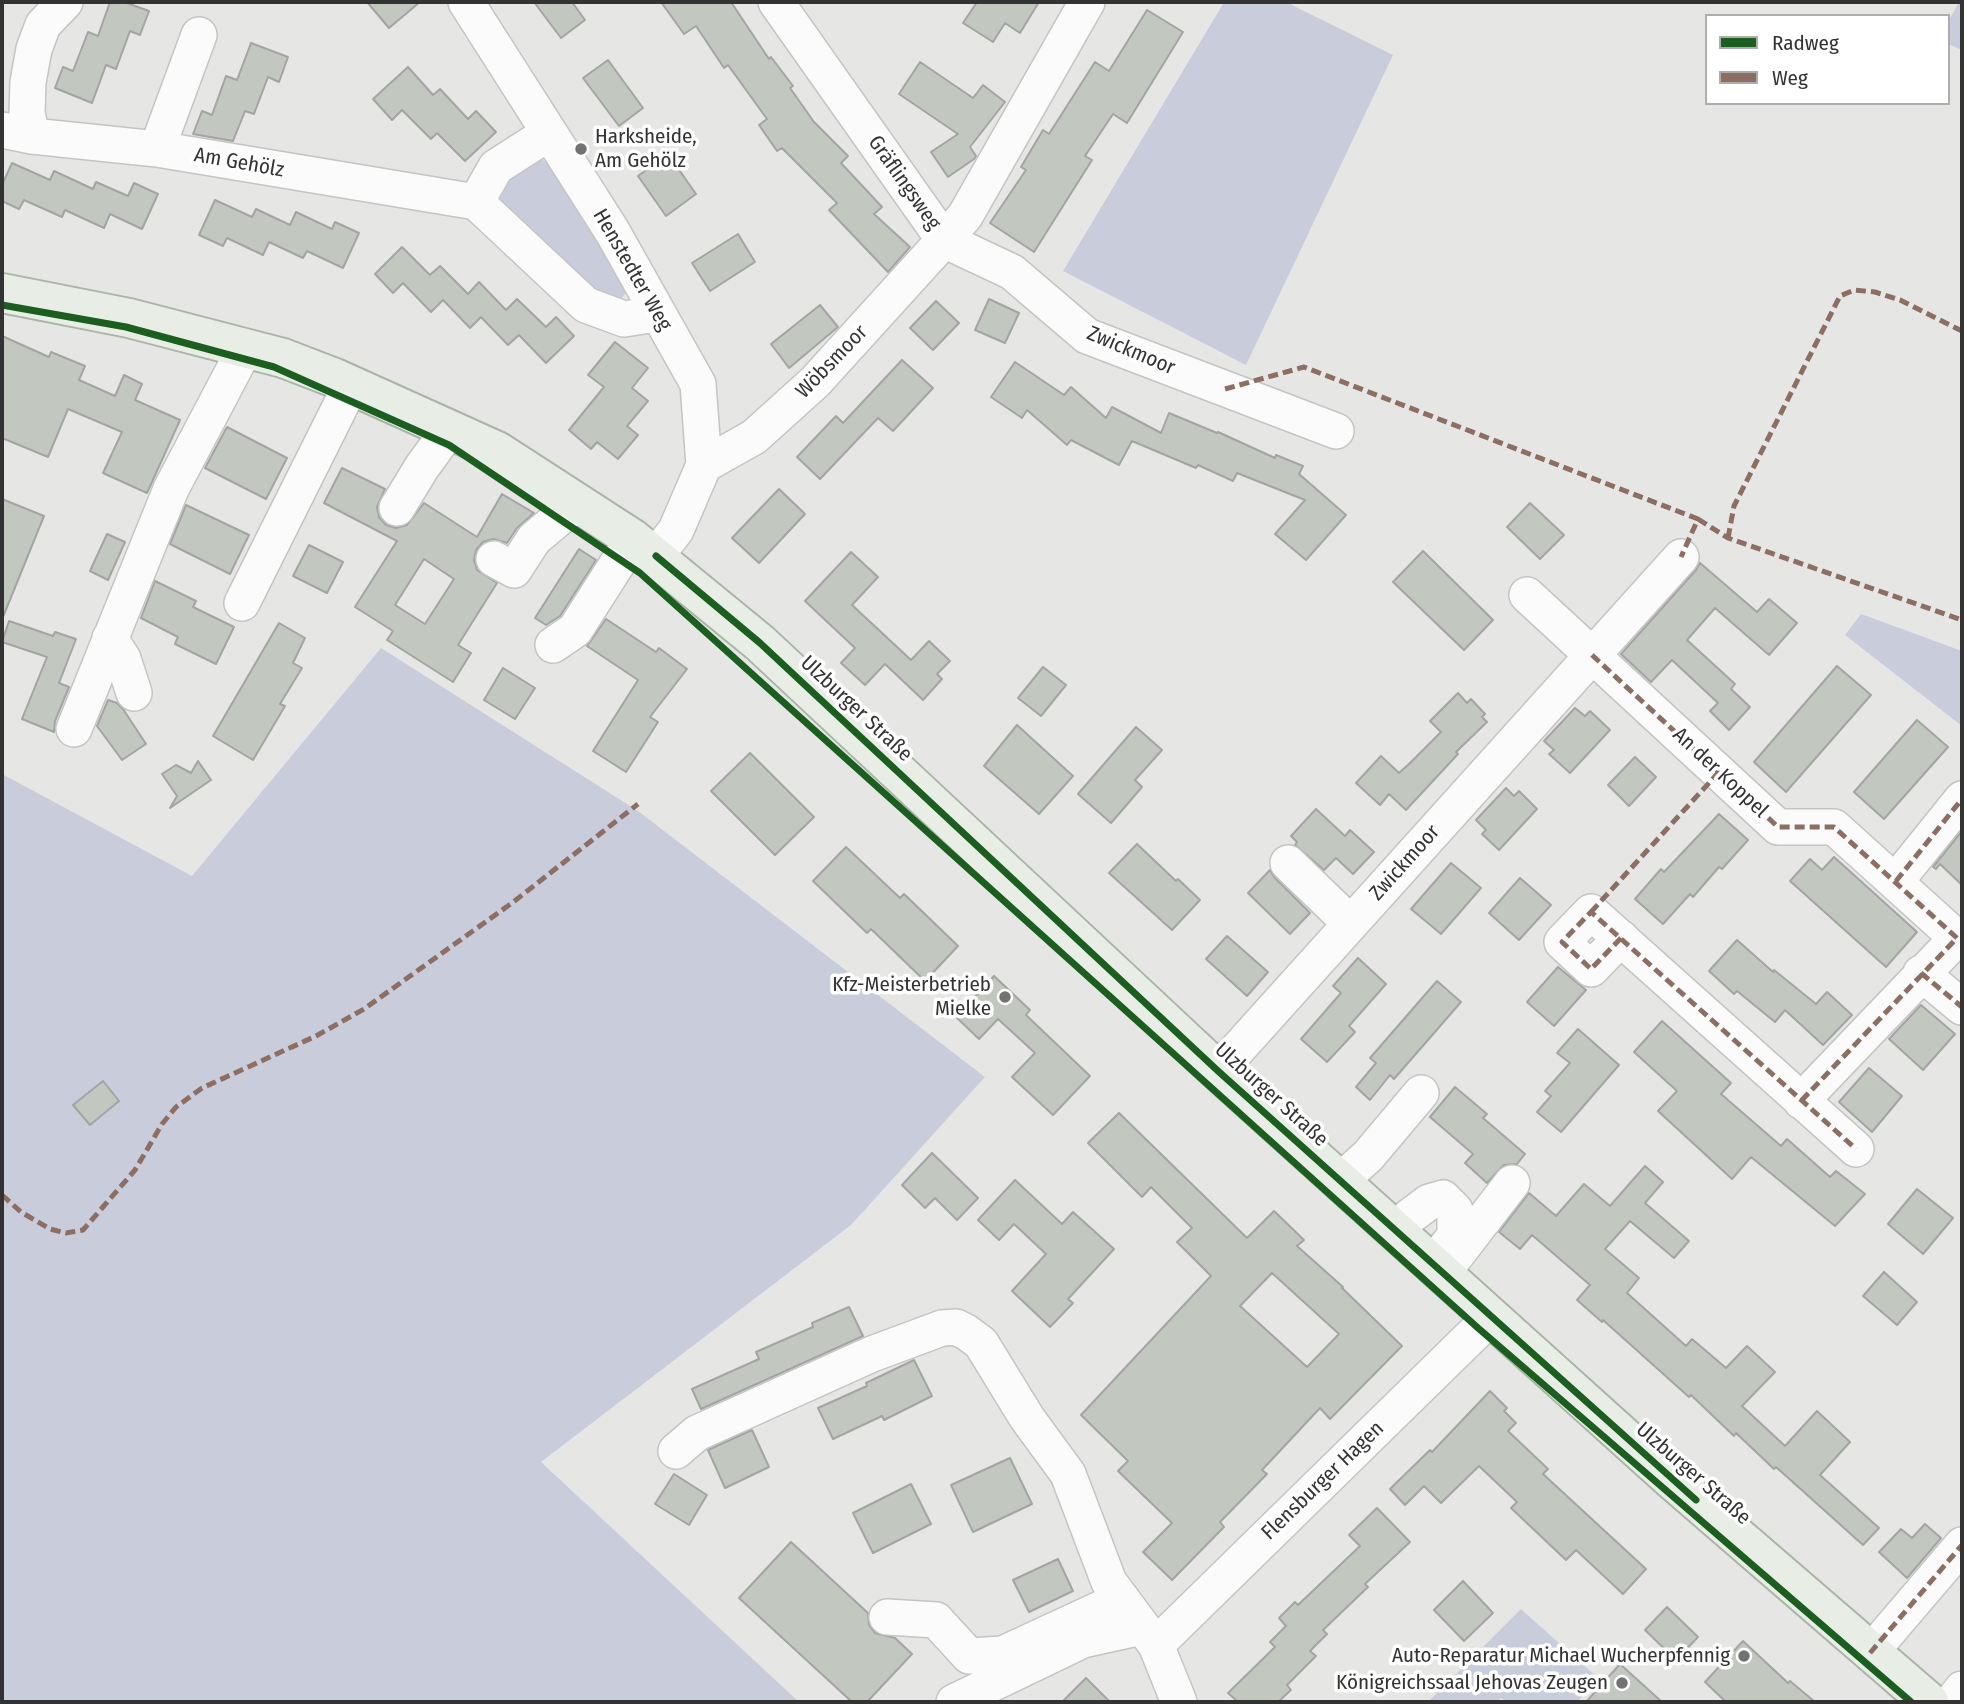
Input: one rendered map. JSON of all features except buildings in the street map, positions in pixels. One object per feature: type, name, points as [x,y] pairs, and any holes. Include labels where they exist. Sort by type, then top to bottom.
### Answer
[{"type":"main road","name":"Ulzburger Straße","points":[[2,293],[128,317],[283,358],[351,385],[497,452],[645,547],[760,643],[1218,1071],[1437,1269],[1870,1653],[1929,1702]]},
{"type":"street","points":[[17,133],[27,113],[28,82],[34,49],[43,25],[65,2]]},
{"type":"street","name":"Henstedter Weg","points":[[466,2],[612,232],[698,384],[704,465],[676,530],[645,547],[575,630],[553,645]]},
{"type":"street","name":"Gräflingsweg","points":[[776,2],[944,240],[965,216],[1087,2]]},
{"type":"street","points":[[157,149],[198,35]]},
{"type":"street","name":"Am Gehölz","points":[[17,133],[157,149],[476,202]]},
{"type":"street","points":[[549,134],[496,167],[476,202],[586,305],[624,320],[657,314]]},
{"type":"street","name":"Zwickmoor","points":[[944,240],[1012,272],[1087,335],[1336,431]]},
{"type":"street","name":"Wöbsmoor","points":[[704,465],[754,437],[816,382],[944,240]]},
{"type":"street","points":[[74,729],[171,489],[240,358],[242,348]]},
{"type":"street","points":[[242,603],[351,385]]},
{"type":"street","points":[[397,508],[440,441],[452,431]]},
{"type":"street","points":[[494,559],[514,570],[534,539],[578,502]]},
{"type":"street","name":"Zwickmoor","points":[[1218,1071],[1681,557]]},
{"type":"street","points":[[1527,595],[1592,655]]},
{"type":"street","points":[[110,638],[123,659],[134,692]]},
{"type":"street","name":"An der Koppel","points":[[1592,655],[1778,827],[1833,827],[1957,938],[1801,1101]]},
{"type":"street","points":[[1896,881],[1962,799]]},
{"type":"street","points":[[1288,863],[1350,923]]},
{"type":"street","points":[[1621,938],[1856,1149]]},
{"type":"street","points":[[1921,973],[1962,1007]]},
{"type":"street","points":[[1340,1181],[1368,1156],[1421,1093]]},
{"type":"street","points":[[1437,1269],[1512,1183]]},
{"type":"street","points":[[1396,1232],[1409,1217],[1429,1202],[1443,1198],[1455,1210],[1455,1236],[1437,1269]]},
{"type":"street","name":"Flensburger Hagen","points":[[1140,1624],[1491,1317]]},
{"type":"street","points":[[676,1451],[697,1433],[872,1354],[942,1328],[956,1327],[981,1342],[1027,1418],[1069,1474],[1109,1582],[1140,1624],[1178,1702]]},
{"type":"street","points":[[1870,1653],[1962,1545]]},
{"type":"street","points":[[887,1616],[936,1620],[969,1656],[1003,1654],[1140,1624]]},
{"type":"street","points":[[954,1702],[1083,1640],[1140,1624]]},
{"type":"street","points":[[1952,1702],[1962,1689]]},
{"type":"shaded area","points":[[1222,2],[1290,2],[1393,55],[1246,365],[1063,271]]},
{"type":"shaded area","points":[[1959,2],[1962,2],[1962,50],[1950,45],[1950,18]]},
{"type":"shaded area","points":[[541,159],[555,168],[577,201],[626,293],[618,302],[603,299],[501,210],[498,194],[502,179],[530,160]]},
{"type":"shaded area","points":[[1861,614],[1962,651],[1962,726],[1845,635]]},
{"type":"shaded area","points":[[381,648],[638,811],[985,1077],[851,1225],[541,1462],[799,1702],[2,1702],[2,774],[192,876]]},
{"type":"shaded area","points":[[1521,1609],[1599,1679],[1577,1702],[1507,1702],[1501,1698],[1497,1702],[1428,1702]]},
{"type":"marked path","points":[[1728,538],[1734,506],[1840,296],[1854,290],[1875,292],[1900,300],[1962,331]]},
{"type":"marked path","points":[[1225,389],[1304,367],[1698,519],[1681,557]]},
{"type":"marked path","points":[[1698,519],[1728,538],[1962,620]]},
{"type":"marked path","points":[[1592,655],[1778,827],[1834,827],[1957,938],[1801,1101]]},
{"type":"marked path","points":[[1591,912],[1719,772]]},
{"type":"marked path","points":[[1896,881],[1962,799]]},
{"type":"marked path","points":[[2,1195],[21,1212],[50,1229],[66,1233],[83,1230],[135,1170],[162,1124],[176,1107],[202,1088],[316,1036],[364,1009],[512,903],[638,804]]},
{"type":"marked path","points":[[1621,938],[1591,969],[1562,942],[1591,912],[1856,1149]]},
{"type":"marked path","points":[[1921,973],[1962,1007]]},
{"type":"marked path","points":[[1870,1653],[1962,1545]]},
{"type":"cycle path","points":[[2,305],[126,327],[274,367],[449,445],[640,573],[1478,1328],[1911,1702]]},
{"type":"cycle path","points":[[656,556],[760,643],[1218,1071],[1696,1500]]},
{"type":"place","name":"Harksheide, Am Gehölz","points":[[581,149]]},
{"type":"place","name":"Kfz-Meisterbetrieb Mielke","points":[[1005,997]]},
{"type":"place","name":"Auto-Reparatur Michael Wucherpfennig","points":[[1744,1656]]},
{"type":"place","name":"Königreichssaal Jehovas Zeugen","points":[[1622,1683]]}]
